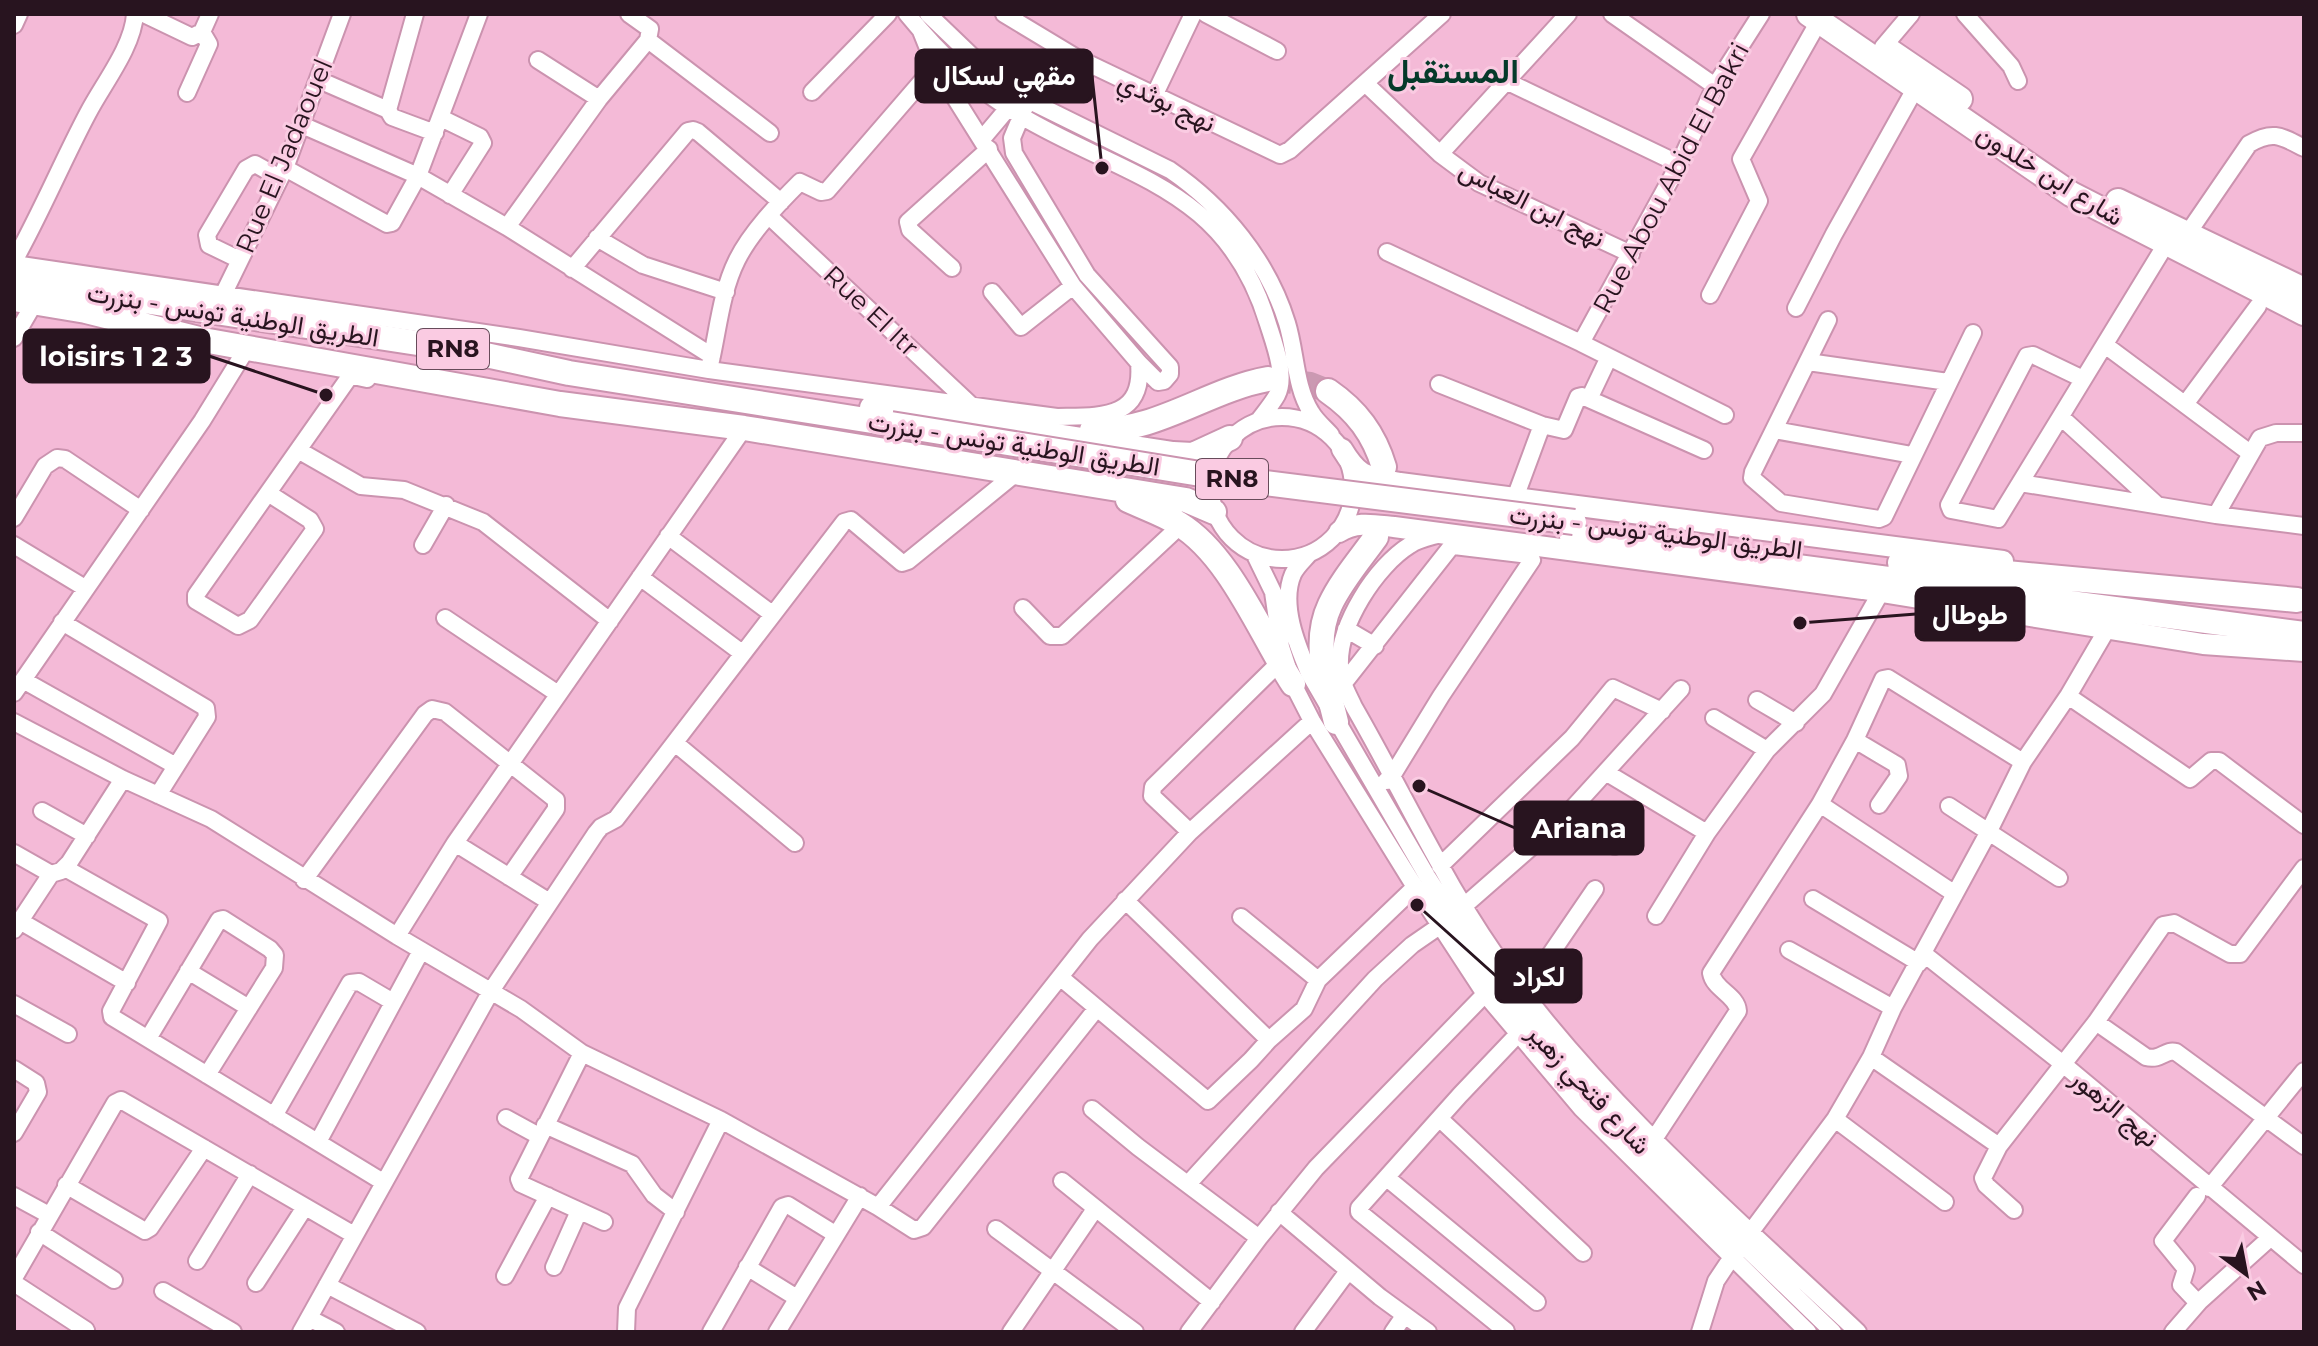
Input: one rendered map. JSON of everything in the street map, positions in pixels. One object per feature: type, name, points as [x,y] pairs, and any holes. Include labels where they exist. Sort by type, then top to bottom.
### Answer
[{"type":"highway","name":"شارع ابن خلدون","points":[[1821,16],[2077,181],[2304,313]]},
{"type":"highway","name":"شارع ابن خلدون","points":[[1879,54],[1915,89],[2071,194],[2304,290]]},
{"type":"highway","name":"الطريق الوطنية تونس - بنزرت","points":[[14,281],[463,350],[569,373],[890,432]]},
{"type":"highway","name":"الطريق الوطنية تونس - بنزرت","points":[[25,300],[890,432],[1225,478],[1962,588],[2304,634]]},
{"type":"highway","name":"RN8","points":[[86,311],[247,348]]},
{"type":"highway","points":[[247,348],[560,404],[744,428],[1186,500],[1214,512]]},
{"type":"highway","name":"RN8","points":[[463,350],[585,363],[1183,454],[1206,451],[1230,438]]},
{"type":"highway","name":"RN8","points":[[1032,432],[1046,429],[1113,431],[1177,413],[1244,383],[1268,379]]},
{"type":"highway","points":[[1328,391],[1366,425],[1384,467]]},
{"type":"highway","points":[[1041,478],[1120,497],[1181,525],[1211,553],[1225,572],[1293,684]]},
{"type":"highway","name":"الطريق الوطنية تونس - بنزرت","points":[[1573,530],[2302,606]]},
{"type":"highway","points":[[1324,722],[1324,621],[1330,604],[1376,537]]},
{"type":"highway","points":[[1962,588],[2091,616],[2304,650]]},
{"type":"main road","points":[[1337,442],[1353,468],[1374,478],[2302,606]]},
{"type":"main road","points":[[1339,532],[1348,526],[1361,524],[1881,592],[2106,631],[2203,644],[2304,650]]},
{"type":"street","points":[[14,25],[19,14]]},
{"type":"street","points":[[135,14],[135,22],[120,56],[74,138],[14,263],[222,297],[710,363],[973,407],[1057,417],[1107,415],[1121,410],[1137,392],[1139,363]]},
{"type":"street","points":[[144,14],[192,37],[202,32],[210,14]]},
{"type":"street","name":"Rue El Jadaouel","points":[[222,297],[283,173],[342,14]]},
{"type":"street","points":[[388,110],[415,14]]},
{"type":"street","points":[[240,260],[209,245],[207,235],[246,169],[255,164],[283,173],[390,224],[418,176],[479,14]]},
{"type":"street","points":[[507,227],[599,99],[648,40],[650,29],[629,14]]},
{"type":"street","points":[[812,92],[888,14]]},
{"type":"street","points":[[907,14],[972,79],[1163,187],[1193,208],[1222,238],[1253,282],[1277,357],[1280,387],[1259,420]]},
{"type":"street","points":[[928,14],[1019,104],[1170,170],[1210,201],[1256,258],[1289,328],[1303,395],[1311,413],[1337,442],[1351,469],[1354,491],[1349,512],[1339,532],[1309,554],[1291,559],[1273,559],[1255,555],[1230,538],[1214,512],[1210,491],[1212,470],[1230,438],[1259,420],[1278,416],[1315,424],[1337,442]]},
{"type":"street","name":"نهج بوثدي","points":[[1004,14],[1077,58],[1280,155],[1290,150],[1366,84]]},
{"type":"street","points":[[1154,96],[1193,14]]},
{"type":"street","points":[[1206,14],[1277,51]]},
{"type":"street","points":[[1366,84],[1442,14]]},
{"type":"street","points":[[1440,154],[1568,14]]},
{"type":"street","points":[[1612,14],[1715,86]]},
{"type":"street","name":"Rue Abou Abid El Bakri","points":[[1581,343],[1679,164],[1715,86],[1761,14]]},
{"type":"street","points":[[1879,54],[1911,14]]},
{"type":"street","points":[[1965,14],[2011,66],[2018,81]]},
{"type":"street","points":[[1710,295],[1759,201],[1741,159],[1821,16]]},
{"type":"street","points":[[921,31],[935,66],[1073,286],[1139,363],[1158,382],[1164,381],[1170,374],[1170,367],[1087,275],[1014,153],[1012,138],[1019,104]]},
{"type":"street","points":[[187,93],[209,44],[202,32]]},
{"type":"street","points":[[648,40],[770,133]]},
{"type":"street","points":[[538,60],[599,99]]},
{"type":"street","points":[[710,363],[726,292],[738,259],[769,216],[800,182],[821,192],[827,191],[935,66]]},
{"type":"street","points":[[319,80],[388,110],[392,117],[480,137],[483,143],[450,195]]},
{"type":"street","points":[[1506,81],[1679,164]]},
{"type":"street","name":"نهج ابن العباس","points":[[1366,84],[1440,154],[1479,183],[1631,254]]},
{"type":"street","points":[[1796,308],[1915,89]]},
{"type":"street","points":[[952,268],[910,230],[908,222],[986,144],[1019,104]]},
{"type":"street","points":[[302,125],[418,176],[507,227],[710,363]]},
{"type":"street","points":[[572,269],[684,135],[693,130],[781,202]]},
{"type":"street","points":[[2083,379],[2033,355],[2027,356],[1949,508],[1997,521],[2105,345],[2177,238],[2249,144],[2275,134],[2304,148]]},
{"type":"street","name":"Rue El Itr","points":[[769,216],[973,407]]},
{"type":"street","points":[[597,238],[643,265],[726,292]]},
{"type":"street","points":[[1387,252],[1725,415]]},
{"type":"street","points":[[992,292],[1021,327],[1073,286]]},
{"type":"street","points":[[14,338],[25,300]]},
{"type":"street","points":[[2186,403],[2258,306]]},
{"type":"street","points":[[1828,320],[1752,478],[1781,503],[1882,519],[1973,333]]},
{"type":"street","points":[[2105,345],[2250,453]]},
{"type":"street","points":[[176,766],[18,686],[141,510],[247,348]]},
{"type":"street","points":[[1589,399],[1609,357]]},
{"type":"street","points":[[1808,362],[1948,382]]},
{"type":"street","points":[[268,493],[310,520],[315,529],[250,620],[238,626],[196,601],[195,597],[298,450],[352,376],[432,393],[446,383]]},
{"type":"street","points":[[1439,384],[1542,425],[1564,430],[1578,397],[1589,399],[1704,450]]},
{"type":"street","points":[[2061,417],[2156,504]]},
{"type":"street","points":[[1515,498],[1542,425]]},
{"type":"street","points":[[397,936],[455,843],[744,428]]},
{"type":"street","points":[[1774,430],[1912,455]]},
{"type":"street","points":[[2216,515],[2260,438],[2268,434],[2304,433]]},
{"type":"street","points":[[298,450],[361,486],[404,490],[446,505],[488,526],[610,621]]},
{"type":"street","points":[[14,518],[45,466],[57,458],[65,459],[141,510]]},
{"type":"street","points":[[336,1332],[305,1325],[491,991],[548,901],[600,828],[615,820],[846,520],[851,520],[902,563],[1015,474]]},
{"type":"street","points":[[2020,483],[2304,526]]},
{"type":"street","points":[[423,545],[446,505]]},
{"type":"street","points":[[1805,536],[1810,508]]},
{"type":"street","points":[[1023,608],[1050,636],[1062,636],[1181,525]]},
{"type":"street","points":[[1440,534],[1412,543],[1394,557],[1357,606],[1346,629],[1339,666],[1343,684],[1440,866],[1524,993],[1654,1139],[1742,1244],[1858,1332]]},
{"type":"street","points":[[668,536],[772,614]]},
{"type":"street","points":[[14,545],[85,588]]},
{"type":"street","points":[[1343,684],[1450,548],[1528,555],[1532,560],[1392,776],[1376,791]]},
{"type":"street","name":"شارع فتحي زهير","points":[[1309,554],[1295,570],[1291,582],[1291,617],[1295,637],[1324,722],[1415,887],[1485,994],[1582,1109],[1742,1244],[1808,1332]]},
{"type":"street","name":"شارع فتحي زهير","points":[[1255,555],[1273,592],[1281,647],[1293,684],[1376,791],[1496,983],[1609,1116],[1833,1332]]},
{"type":"street","points":[[640,577],[742,653]]},
{"type":"street","points":[[1656,916],[1707,833],[1767,750],[1823,694],[1881,592]]},
{"type":"street","points":[[445,618],[558,694]]},
{"type":"street","points":[[62,622],[206,708],[207,717],[158,795]]},
{"type":"street","points":[[1346,629],[1375,646]]},
{"type":"street","points":[[1700,1332],[1716,1281],[1835,1119],[1871,1057],[1893,1008],[2023,762],[2068,696],[2106,631]]},
{"type":"street","points":[[1190,832],[1152,796],[1153,787],[1279,663]]},
{"type":"street","points":[[1654,1139],[1738,1011],[1736,1003],[1712,980],[1711,973],[1820,804],[1855,740],[1883,679],[1888,678],[2023,762]]},
{"type":"street","points":[[1440,866],[1572,738],[1613,688],[1662,711]]},
{"type":"street","points":[[1464,906],[1566,815],[1681,689]]},
{"type":"street","points":[[2068,696],[2190,779],[2211,761],[2219,761],[2304,825]]},
{"type":"street","points":[[1757,700],[1796,723]]},
{"type":"street","points":[[304,880],[428,710],[436,709],[445,712],[552,795],[558,804],[509,877]]},
{"type":"street","points":[[1714,718],[1767,750]]},
{"type":"street","points":[[14,722],[123,779],[211,819],[304,880],[533,1017],[582,1053],[721,1120],[860,1196],[914,1230],[923,1227],[1097,1008]]},
{"type":"street","points":[[878,1207],[1125,900],[1190,832],[1324,722]]},
{"type":"street","points":[[1855,740],[1897,765],[1900,770],[1879,805]]},
{"type":"street","points":[[675,743],[795,843]]},
{"type":"street","points":[[1607,773],[1707,833]]},
{"type":"street","points":[[123,779],[87,836],[17,925],[127,983]]},
{"type":"street","points":[[1820,804],[1955,894]]},
{"type":"street","points":[[1949,806],[2059,878]]},
{"type":"street","points":[[42,811],[87,836]]},
{"type":"street","points":[[1566,815],[1615,846]]},
{"type":"street","points":[[455,843],[548,901]]},
{"type":"street","points":[[14,853],[159,921],[110,1014],[383,1182]]},
{"type":"street","points":[[2014,1210],[1986,1185],[1983,1178],[1999,1146],[2096,1022],[2163,925],[2174,923],[2230,954],[2240,954],[2304,868]]},
{"type":"street","points":[[1060,977],[1208,1101],[1304,1009],[1318,980],[1415,887]]},
{"type":"street","points":[[1524,993],[1595,889]]},
{"type":"street","name":"نهج الزهور","points":[[1813,899],[1922,958],[2063,1064],[2203,1192],[2304,1265]]},
{"type":"street","points":[[1125,900],[1269,1040]]},
{"type":"street","points":[[1241,917],[1318,980]]},
{"type":"street","points":[[149,1037],[217,922],[223,919],[275,955],[274,968],[207,1075]]},
{"type":"street","points":[[1188,1184],[1375,979],[1412,945],[1441,925]]},
{"type":"street","points":[[1789,950],[1893,1008]]},
{"type":"street","points":[[318,1142],[421,951]]},
{"type":"street","points":[[188,971],[249,1008]]},
{"type":"street","points":[[274,1116],[350,983],[359,982],[393,1002]]},
{"type":"street","points":[[1189,1332],[1279,1212],[1356,1125],[1485,994]]},
{"type":"street","points":[[14,1004],[68,1034]]},
{"type":"street","points":[[2096,1022],[2146,1057],[2155,1059],[2176,1052],[2304,1146]]},
{"type":"street","points":[[1506,1331],[1359,1212],[1518,1034]]},
{"type":"street","points":[[582,1053],[519,1179],[521,1184],[604,1222]]},
{"type":"street","points":[[1871,1057],[1999,1146]]},
{"type":"street","points":[[14,1069],[36,1083],[38,1092],[14,1133]]},
{"type":"street","points":[[2198,1303],[2181,1285],[2186,1269],[2163,1241],[2304,1071]]},
{"type":"street","points":[[86,1330],[14,1280],[66,1185],[118,1101],[124,1101],[354,1235]]},
{"type":"street","points":[[1092,1109],[1259,1238]]},
{"type":"street","points":[[506,1118],[632,1164],[654,1195],[676,1212]]},
{"type":"street","points":[[1440,1119],[1583,1253]]},
{"type":"street","points":[[1835,1119],[1945,1202]]},
{"type":"street","points":[[626,1332],[627,1308],[721,1120]]},
{"type":"street","points":[[66,1185],[145,1231],[204,1148]]},
{"type":"street","points":[[197,1261],[250,1174]]},
{"type":"street","points":[[1387,1178],[1537,1302]]},
{"type":"street","points":[[1062,1181],[1212,1302]]},
{"type":"street","points":[[14,1196],[49,1215]]},
{"type":"street","points":[[505,1276],[548,1196]]},
{"type":"street","points":[[777,1332],[860,1196]]},
{"type":"street","points":[[711,1332],[784,1205],[835,1234]]},
{"type":"street","points":[[256,1283],[305,1207]]},
{"type":"street","points":[[1011,1332],[1095,1209]]},
{"type":"street","points":[[554,1267],[579,1211]]},
{"type":"street","points":[[1279,1212],[1348,1271],[1428,1332]]},
{"type":"street","points":[[996,1229],[1135,1332]]},
{"type":"street","points":[[39,1232],[114,1280]]},
{"type":"street","points":[[2173,1332],[2198,1303],[2270,1238]]},
{"type":"street","points":[[747,1267],[797,1298]]},
{"type":"street","points":[[1303,1332],[1348,1271]]},
{"type":"street","points":[[327,1285],[417,1332]]},
{"type":"street","points":[[163,1291],[233,1332]]},
{"type":"street","points":[[1393,1332],[1404,1316]]},
{"type":"tunnel","points":[[1268,379],[1310,384],[1328,391]]},
{"type":"place","name":"مقهي لسكال","points":[[1102,168]]},
{"type":"place","name":"loisirs 1 2 3","points":[[326,395]]},
{"type":"place","name":"طوطال","points":[[1800,623]]},
{"type":"place","name":"Ariana","points":[[1419,786]]},
{"type":"place","name":"لكراد","points":[[1417,905]]},
{"type":"district","name":"المستقبل","points":[[1453,71]]}]
